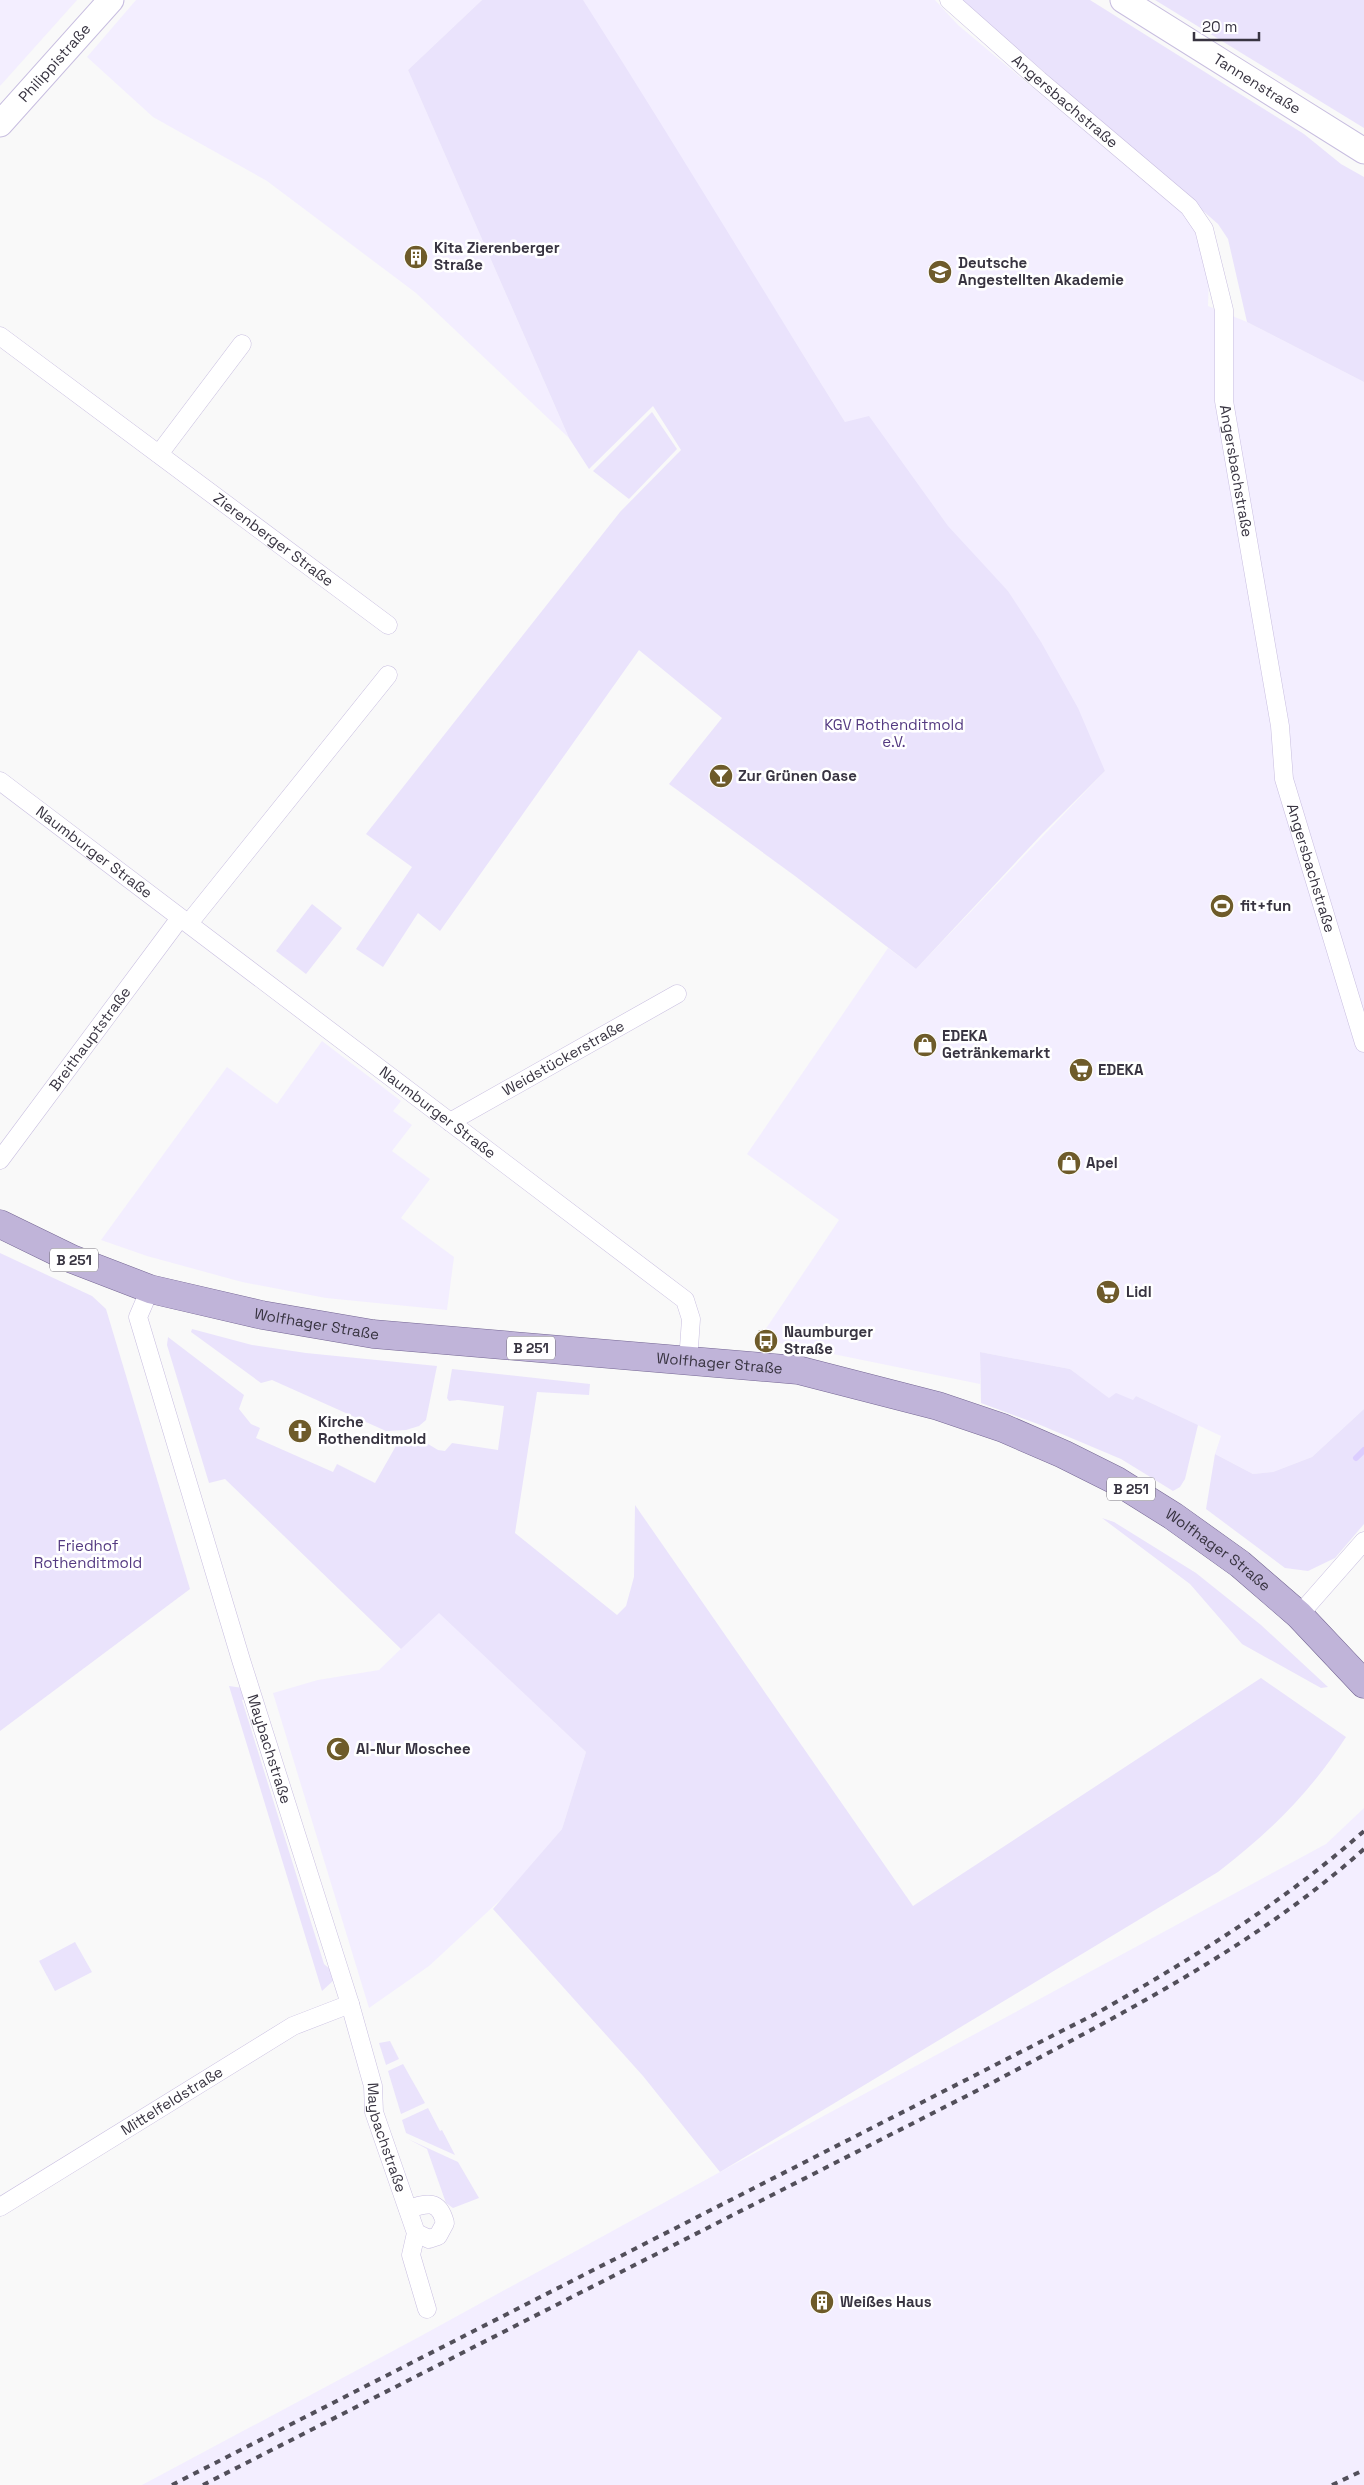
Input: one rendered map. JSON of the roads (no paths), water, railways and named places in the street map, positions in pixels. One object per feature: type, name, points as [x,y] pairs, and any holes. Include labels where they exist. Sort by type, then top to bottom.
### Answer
[{"type":"main road","name":"Wolfhager Straße","points":[[0,1224],[72,1259],[150,1289],[262,1315],[373,1334],[798,1370],[938,1406],[1004,1428],[1063,1454],[1117,1481],[1173,1516],[1240,1564],[1300,1615],[1364,1684]]},
{"type":"street","name":"Philippistraße","points":[[0,124],[111,0]]},
{"type":"street","name":"Angersbachstraße","points":[[949,0],[1039,80],[1189,207],[1204,229],[1224,310],[1224,401],[1280,726],[1284,779],[1364,1043]]},
{"type":"street","name":"Tannenstraße","points":[[1123,0],[1364,151]]},
{"type":"street","name":"Zierenberger Straße","points":[[0,336],[388,625]]},
{"type":"street","points":[[159,454],[242,344]]},
{"type":"street","points":[[185,920],[388,674]]},
{"type":"street","name":"Naumburger Straße","points":[[0,781],[685,1300],[691,1319],[688,1362]]},
{"type":"street","name":"Breithauptstraße","points":[[0,1160],[185,920]]},
{"type":"street","name":"Weidstückerstraße","points":[[450,1122],[677,994]]},
{"type":"street","name":"Maybachstraße","points":[[150,1289],[138,1317],[229,1622],[350,2004],[373,2086],[374,2112],[416,2234],[411,2256],[427,2309]]},
{"type":"street","points":[[1300,1615],[1364,1541]]},
{"type":"street","name":"Mittelfeldstraße","points":[[0,2207],[293,2026],[350,2004]]},
{"type":"street","name":"Maybachstraße","points":[[408,2209],[427,2203],[435,2205],[443,2213],[445,2223],[438,2236],[429,2239],[416,2234]]},
{"type":"waterway","points":[[1356,1458],[1364,1450]]},
{"type":"railway","points":[[172,2485],[1099,2012],[1203,1950],[1269,1906],[1302,1882],[1364,1831]]},
{"type":"railway","points":[[203,2485],[1085,2034],[1182,1979],[1230,1949],[1321,1885],[1364,1849]]},
{"type":"railway","points":[[1332,2485],[1364,2470]]},
{"type":"place","name":"Kita Zierenberger Straße","points":[[416,257]]},
{"type":"place","name":"Deutsche Angestellten Akademie","points":[[940,272]]},
{"type":"place","name":"Zur Grünen Oase","points":[[721,776]]},
{"type":"place","name":"fit+fun","points":[[1222,906]]},
{"type":"place","name":"EDEKA Getränkemarkt","points":[[925,1045]]},
{"type":"place","name":"EDEKA","points":[[1081,1070]]},
{"type":"place","name":"Apel","points":[[1069,1163]]},
{"type":"place","name":"Lidl","points":[[1108,1292]]},
{"type":"place","name":"Naumburger Straße","points":[[766,1341]]},
{"type":"place","name":"Kirche Rothenditmold","points":[[300,1431]]},
{"type":"place","name":"Al-Nur Moschee","points":[[338,1749]]},
{"type":"place","name":"Weißes Haus","points":[[822,2302]]},
{"type":"park label","name":"KGV Rothenditmold e.V.","points":[[894,734]]},
{"type":"park label","name":"Friedhof Rothenditmold","points":[[88,1554]]}]
